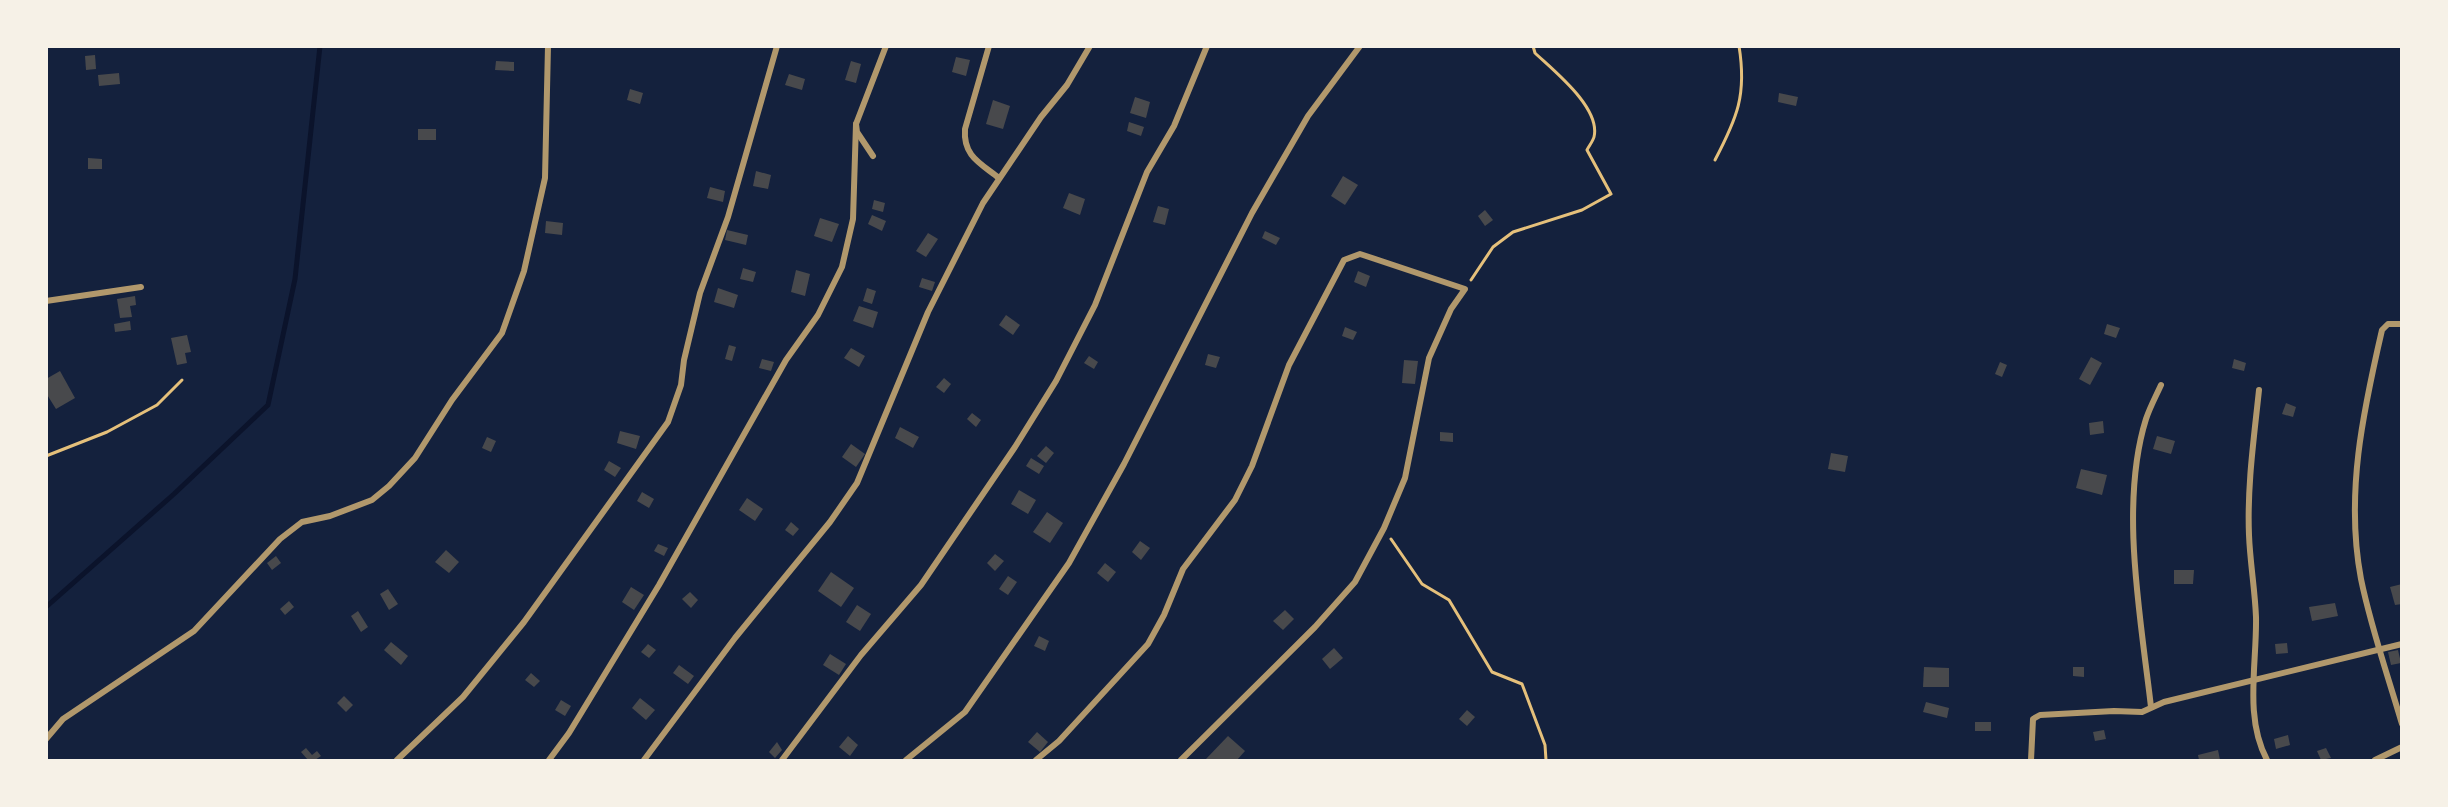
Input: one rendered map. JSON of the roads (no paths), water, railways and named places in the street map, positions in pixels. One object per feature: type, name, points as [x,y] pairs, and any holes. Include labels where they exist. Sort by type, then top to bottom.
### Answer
[{"type":"street","points":[[46,739],[63,719],[194,631],[280,539],[302,522],[330,516],[372,500],[389,486],[415,458],[452,400],[502,333],[521,281],[545,177],[548,46]]},
{"type":"street","points":[[397,760],[463,697],[524,622],[668,422],[681,385],[684,360],[700,293],[728,217],[777,46]]},
{"type":"street","points":[[549,760],[654,594],[786,360],[818,315],[842,267],[853,219],[856,124],[886,46]]},
{"type":"street","points":[[989,46],[965,129],[964,142],[969,154],[999,178]]},
{"type":"street","points":[[644,760],[735,638],[830,522],[857,483],[928,312],[983,203],[1041,117],[1067,85],[1090,46]]},
{"type":"street","points":[[782,760],[861,655],[921,585],[1015,447],[1056,381],[1095,305],[1147,172],[1174,126],[1207,46]]},
{"type":"street","points":[[906,760],[965,712],[1069,563],[1124,464],[1252,213],[1308,116],[1360,46]]},
{"type":"street","points":[[856,124],[857,132],[873,156]]},
{"type":"street","points":[[1036,760],[1059,741],[1149,644],[1183,569],[1235,500],[1252,466],[1289,364],[1344,260],[1360,254],[1465,289],[1451,309],[1429,358],[1405,478],[1384,528],[1355,582],[1315,627],[1181,760]]},
{"type":"street","points":[[46,301],[141,287]]},
{"type":"street","points":[[2402,324],[2388,324],[2382,330],[2366,394],[2356,482],[2356,539],[2361,579],[2402,724]]},
{"type":"street","points":[[2151,707],[2135,568],[2134,523],[2138,455],[2147,418],[2161,385]]},
{"type":"street","points":[[2259,390],[2250,480],[2249,534],[2256,616],[2254,680],[2256,731],[2267,760]]},
{"type":"street","points":[[2031,760],[2031,730],[2035,716],[2101,711],[2142,712],[2151,707],[2254,680],[2402,644]]},
{"type":"street","points":[[2375,760],[2402,747]]},
{"type":"waterway","points":[[46,607],[174,494],[268,405],[295,279],[320,46]]}]
